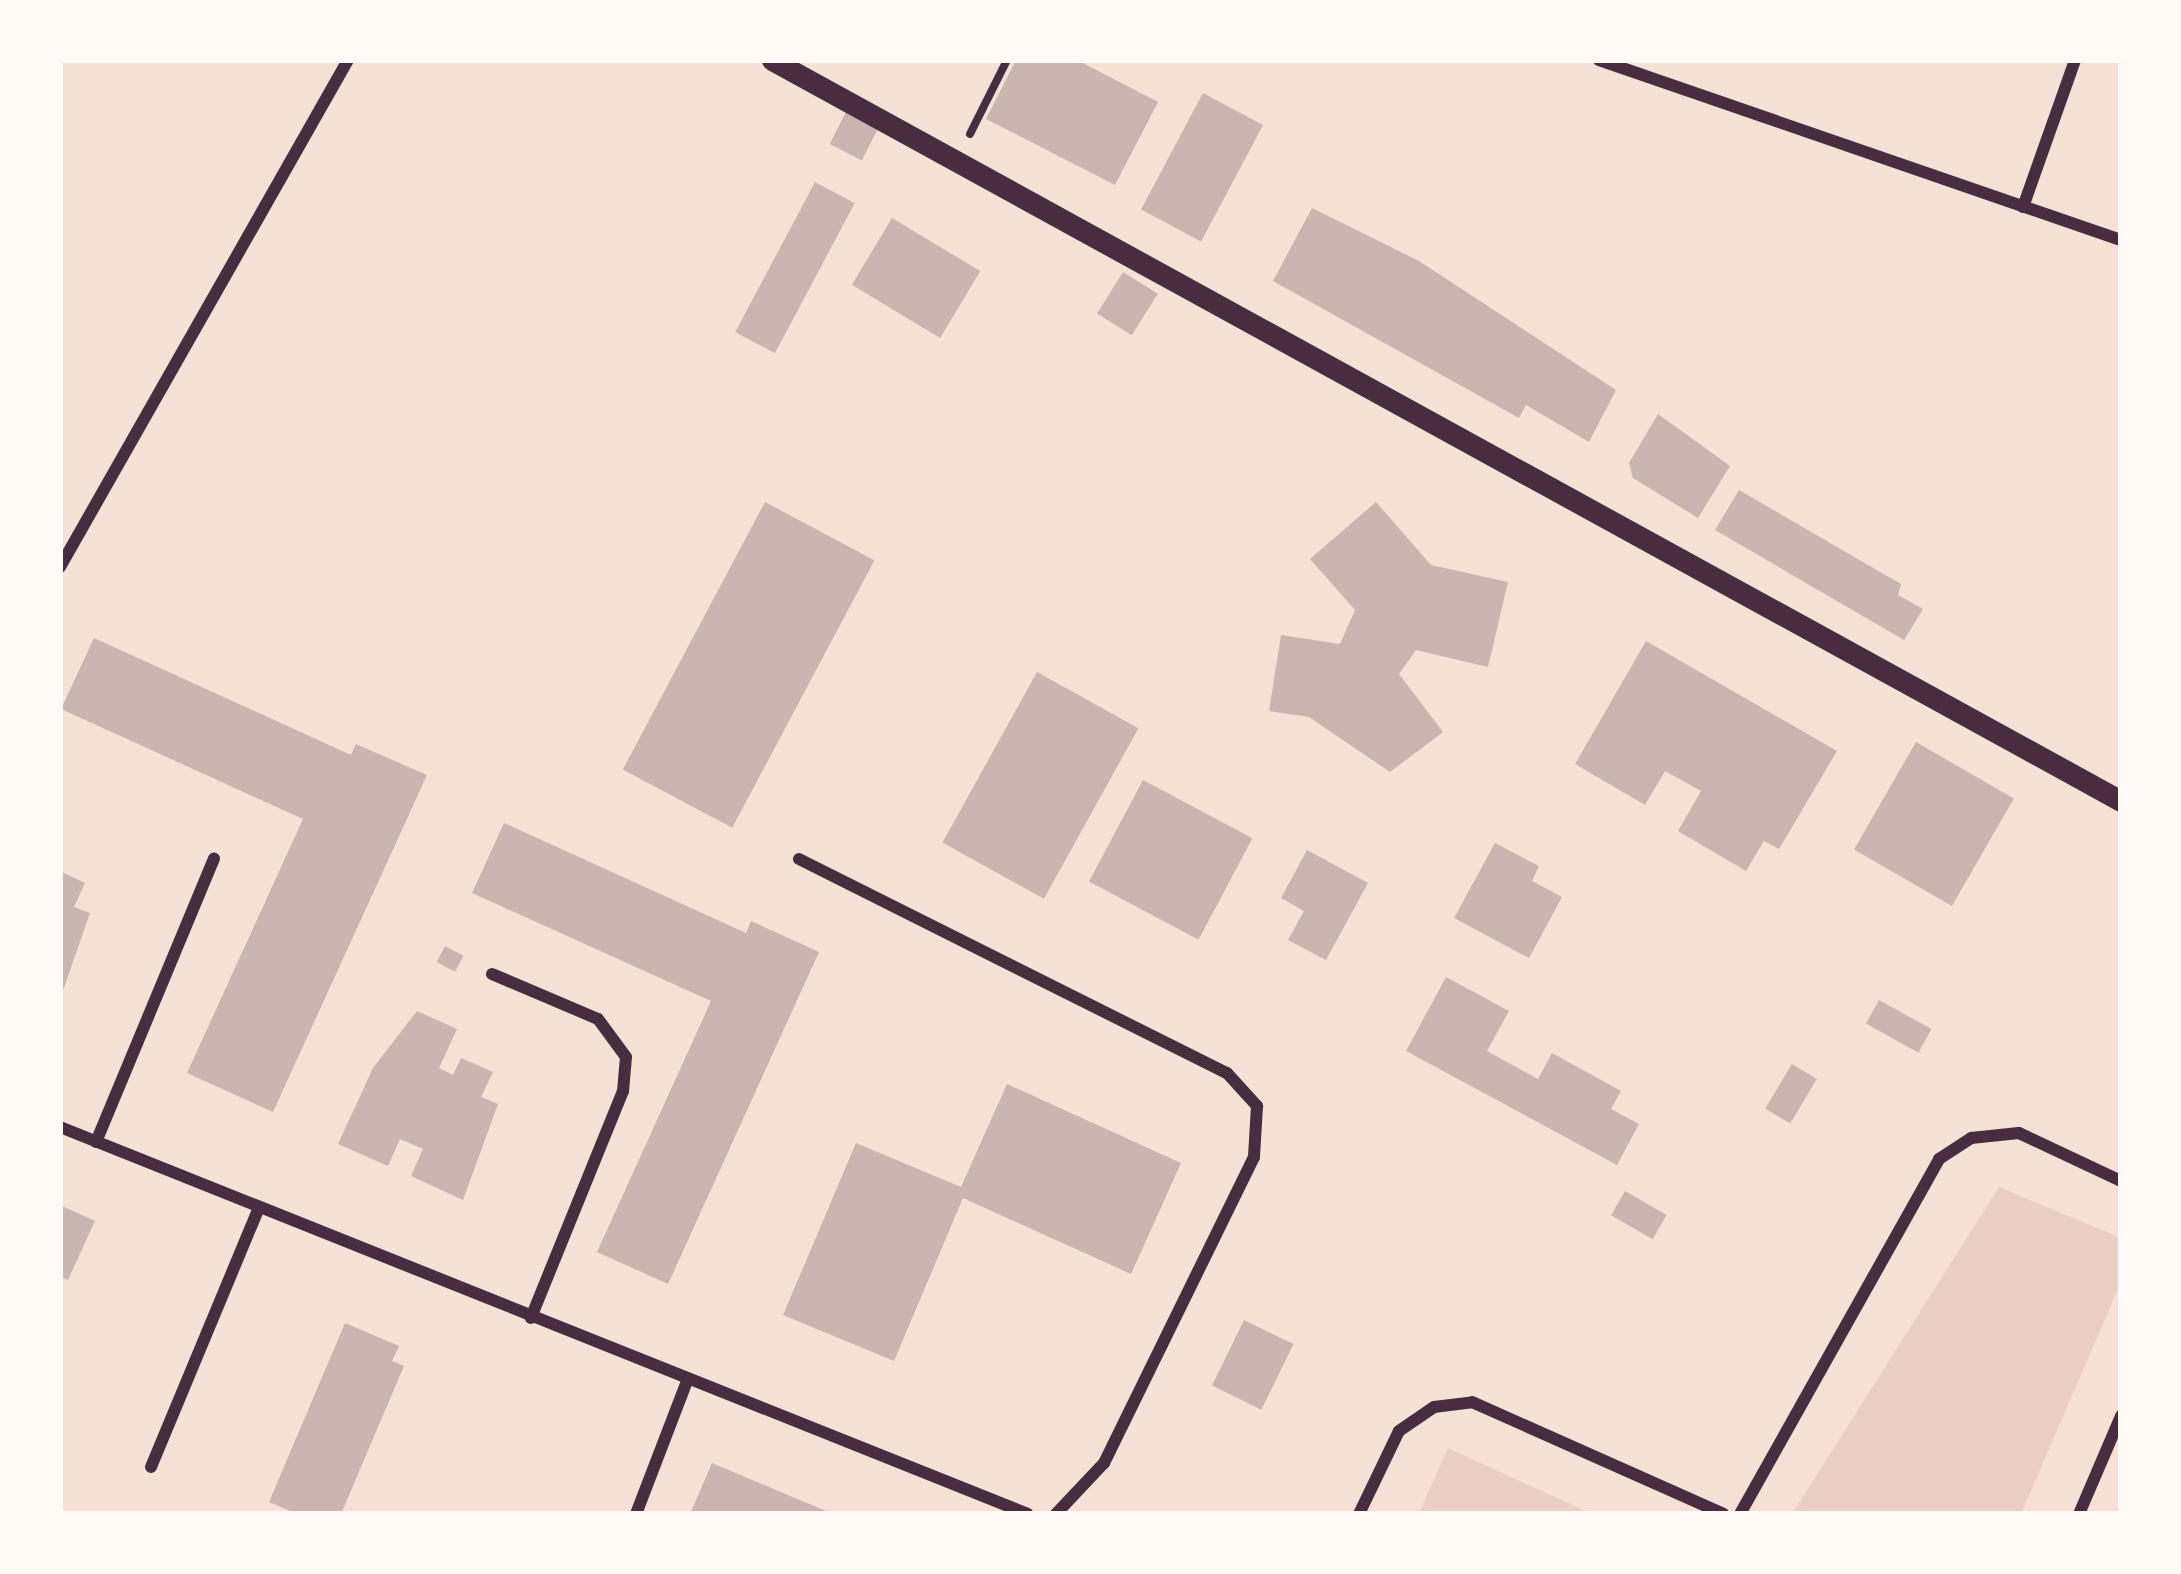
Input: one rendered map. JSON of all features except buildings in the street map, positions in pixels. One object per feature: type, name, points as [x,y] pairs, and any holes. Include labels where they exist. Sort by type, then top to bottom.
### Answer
[{"type":"street","points":[[60,567],[348,60]]},
{"type":"street","points":[[772,60],[959,158],[2121,801]]},
{"type":"street","points":[[1599,60],[2121,240]]},
{"type":"street","points":[[2023,207],[2075,60]]},
{"type":"street","points":[[799,859],[1227,1073],[1257,1106],[1254,1157],[1104,1463],[1056,1514]]},
{"type":"street","points":[[96,1142],[214,860]]},
{"type":"street","points":[[492,974],[598,1018],[626,1057],[623,1091],[531,1318]]},
{"type":"street","points":[[60,1127],[1028,1514]]},
{"type":"street","points":[[1739,1514],[1939,1160],[1971,1138],[2019,1133],[2121,1181]]},
{"type":"street","points":[[151,1467],[259,1208]]},
{"type":"street","points":[[636,1514],[687,1381]]},
{"type":"street","points":[[1359,1514],[1400,1431],[1434,1407],[1472,1402],[1723,1514]]},
{"type":"street","points":[[2079,1514],[2121,1416]]},
{"type":"path","points":[[959,158],[1007,60]]},
{"type":"shaded area","points":[[1999,1187],[2121,1238],[2121,1282],[2021,1514],[1792,1514]]},
{"type":"shaded area","points":[[1448,1448],[1592,1514],[1419,1513]]}]
